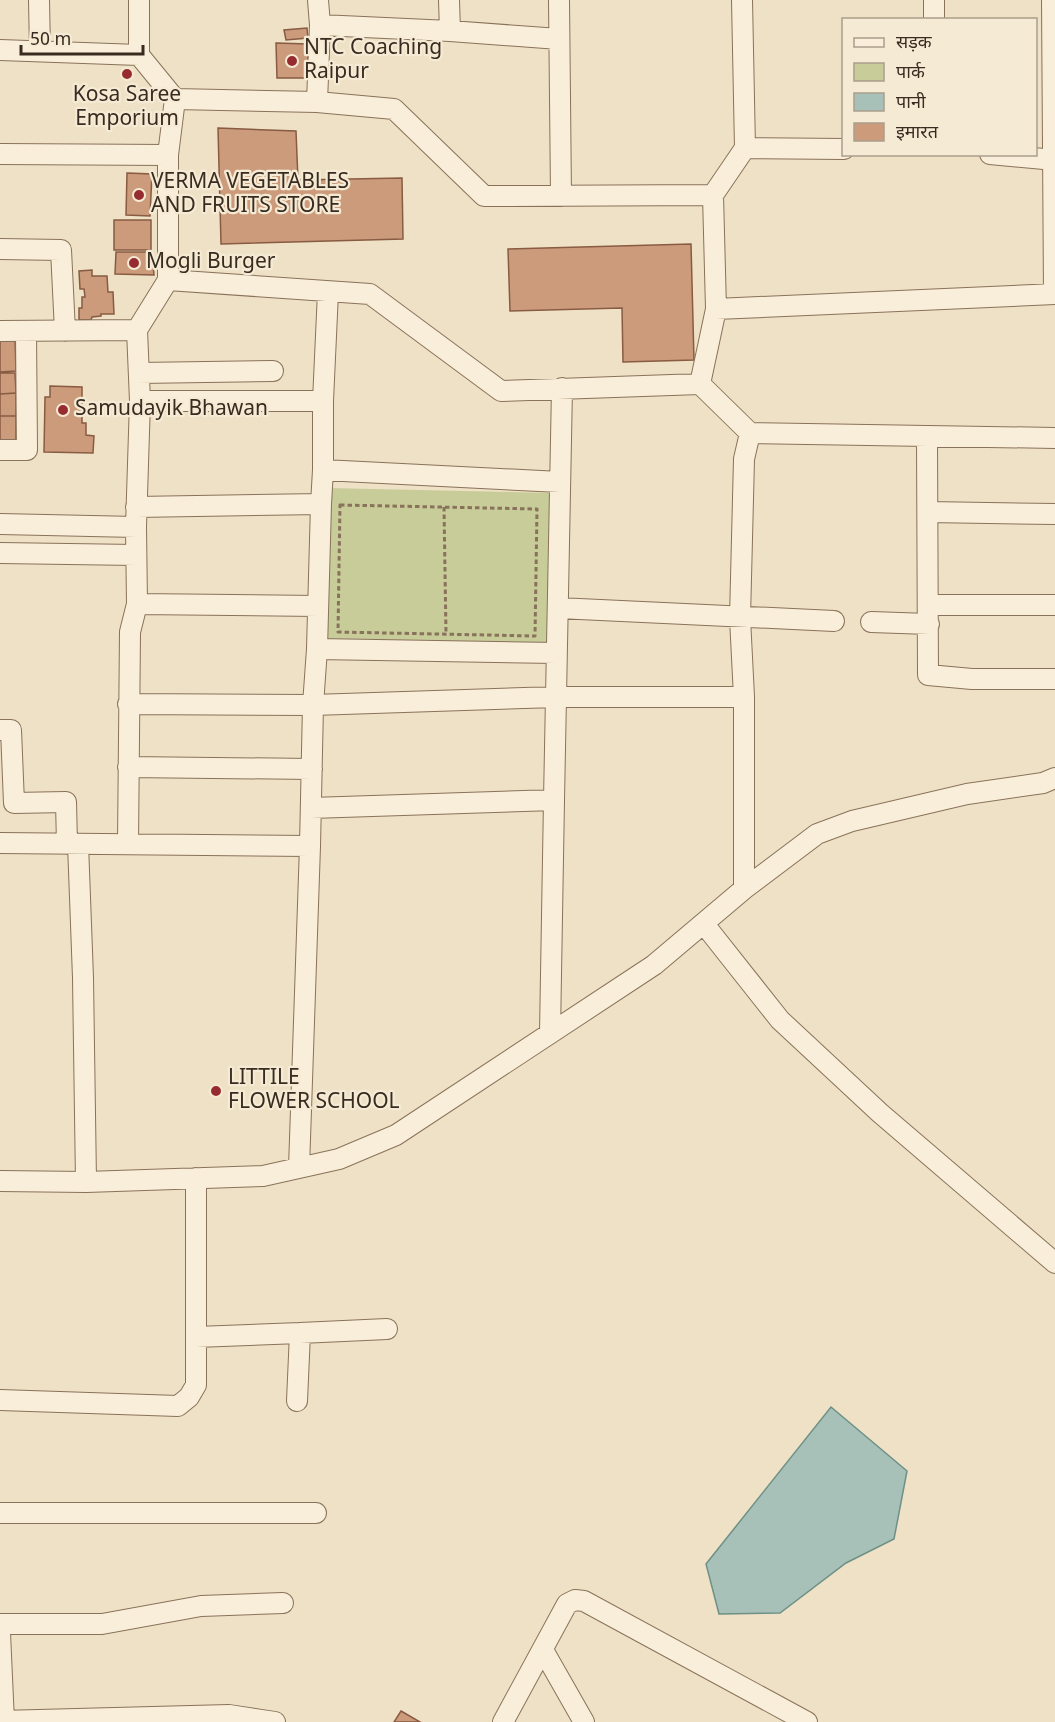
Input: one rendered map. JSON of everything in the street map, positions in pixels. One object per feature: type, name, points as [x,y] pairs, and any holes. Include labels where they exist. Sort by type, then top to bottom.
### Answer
[{"type":"street","points":[[39,0],[40,51]]},
{"type":"street","points":[[128,844],[130,632],[137,604],[136,507],[140,401],[137,330],[168,280],[168,155],[176,99],[139,55],[139,0]]},
{"type":"street","points":[[317,102],[320,26],[318,0]]},
{"type":"street","points":[[449,0],[450,31]]},
{"type":"street","points":[[559,0],[561,196]]},
{"type":"street","points":[[699,384],[716,309],[713,195],[745,148],[742,0]]},
{"type":"street","points":[[934,0],[934,18]]},
{"type":"street","points":[[716,309],[1054,294],[1054,160],[1044,78],[1052,0]]},
{"type":"street","points":[[320,26],[450,31],[559,39]]},
{"type":"street","points":[[0,50],[139,55]]},
{"type":"street","points":[[176,99],[317,102],[394,109],[484,196],[713,195]]},
{"type":"street","points":[[745,148],[842,149]]},
{"type":"street","points":[[0,154],[168,155]]},
{"type":"street","points":[[1011,156],[1054,160]]},
{"type":"street","points":[[0,249],[61,250],[65,331]]},
{"type":"street","points":[[168,280],[370,294],[501,391],[699,384],[750,433],[1055,438]]},
{"type":"street","points":[[299,1168],[328,292]]},
{"type":"street","points":[[0,331],[137,330]]},
{"type":"street","points":[[0,450],[27,450],[26,331]]},
{"type":"street","points":[[139,373],[273,370]]},
{"type":"street","points":[[550,1033],[562,388]]},
{"type":"street","points":[[140,401],[323,401]]},
{"type":"street","points":[[744,889],[744,697],[740,618],[744,459],[750,433]]},
{"type":"street","points":[[927,437],[928,675],[1055,679]]},
{"type":"street","points":[[323,470],[560,482]]},
{"type":"street","points":[[136,507],[321,504]]},
{"type":"street","points":[[928,512],[1055,514]]},
{"type":"street","points":[[0,524],[136,527]]},
{"type":"street","points":[[0,553],[136,555]]},
{"type":"street","points":[[137,604],[318,606]]},
{"type":"street","points":[[871,622],[929,614],[1055,605]]},
{"type":"street","points":[[558,608],[834,621]]},
{"type":"street","points":[[317,648],[556,653]]},
{"type":"street","points":[[128,704],[313,705],[556,697],[744,697]]},
{"type":"street","points":[[0,730],[11,730],[14,803],[66,802],[73,844],[83,978],[86,1182]]},
{"type":"street","points":[[128,766],[312,769]]},
{"type":"street","points":[[0,1181],[86,1182],[263,1176],[339,1160],[396,1135],[654,965],[744,889],[817,834],[852,821],[967,794],[1043,783],[1055,778]]},
{"type":"street","points":[[311,808],[554,800]]},
{"type":"street","points":[[0,843],[310,846]]},
{"type":"street","points":[[704,924],[780,1020],[880,1113],[1055,1263]]},
{"type":"street","points":[[0,1400],[178,1406],[189,1397],[196,1385],[196,1178]]},
{"type":"street","points":[[196,1336],[387,1329]]},
{"type":"street","points":[[297,1401],[300,1333]]},
{"type":"street","points":[[0,1513],[316,1513]]},
{"type":"street","points":[[503,1722],[567,1604],[575,1600],[584,1600],[807,1722]]},
{"type":"street","points":[[0,1623],[102,1624],[201,1606],[283,1603]]},
{"type":"street","points":[[0,1634],[3,1721],[229,1715],[275,1722]]},
{"type":"street","points":[[543,1650],[584,1722]]},
{"type":"path","points":[[340,505],[537,509],[535,636],[446,634],[338,632],[340,505]]},
{"type":"path","points":[[444,507],[446,634]]},
{"type":"green space","points":[[327,488],[552,493],[548,645],[322,643]]},
{"type":"water","points":[[831,1407],[907,1471],[894,1539],[846,1563],[780,1613],[719,1614],[706,1564]]},
{"type":"building","points":[[307,28],[308,38],[286,40],[284,30]]},
{"type":"building","name":"NTC Coaching Raipur","points":[[276,43],[308,44],[308,78],[277,78]]},
{"type":"building","points":[[218,128],[296,131],[298,180],[402,178],[403,239],[221,244]]},
{"type":"building","name":"VERMA VEGETABLES AND FRUITS STORE","points":[[127,173],[152,174],[150,216],[126,215]]},
{"type":"building","points":[[114,220],[151,220],[151,250],[114,250]]},
{"type":"building","points":[[691,244],[694,360],[623,362],[622,308],[510,311],[508,249]]},
{"type":"building","name":"Mogli Burger","points":[[116,252],[152,252],[154,275],[115,274]]},
{"type":"building","points":[[92,270],[92,276],[107,276],[108,292],[113,292],[114,314],[101,314],[101,316],[92,317],[91,320],[79,320],[79,308],[82,308],[82,297],[85,297],[84,289],[80,289],[79,271]]},
{"type":"building","points":[[15,338],[16,371],[0,372],[0,339]]},
{"type":"building","points":[[0,373],[15,373],[16,393],[0,394]]},
{"type":"building","name":"Samudayik Bhawan","points":[[50,386],[82,387],[82,423],[86,423],[86,435],[94,436],[93,453],[44,452],[45,397],[50,397]]},
{"type":"building","points":[[16,393],[16,416],[0,416],[0,394]]},
{"type":"building","points":[[0,416],[16,416],[16,441],[0,441]]},
{"type":"building","points":[[401,1711],[420,1722],[394,1722]]},
{"type":"place","name":"NTC Coaching Raipur","points":[[292,61]]},
{"type":"place","name":"Kosa Saree Emporium","points":[[127,74]]},
{"type":"place","name":"VERMA VEGETABLES AND FRUITS STORE","points":[[139,195]]},
{"type":"place","name":"Mogli Burger","points":[[134,263]]},
{"type":"place","name":"Samudayik Bhawan","points":[[63,410]]},
{"type":"place","name":"LITTILE FLOWER SCHOOL","points":[[216,1091]]}]
